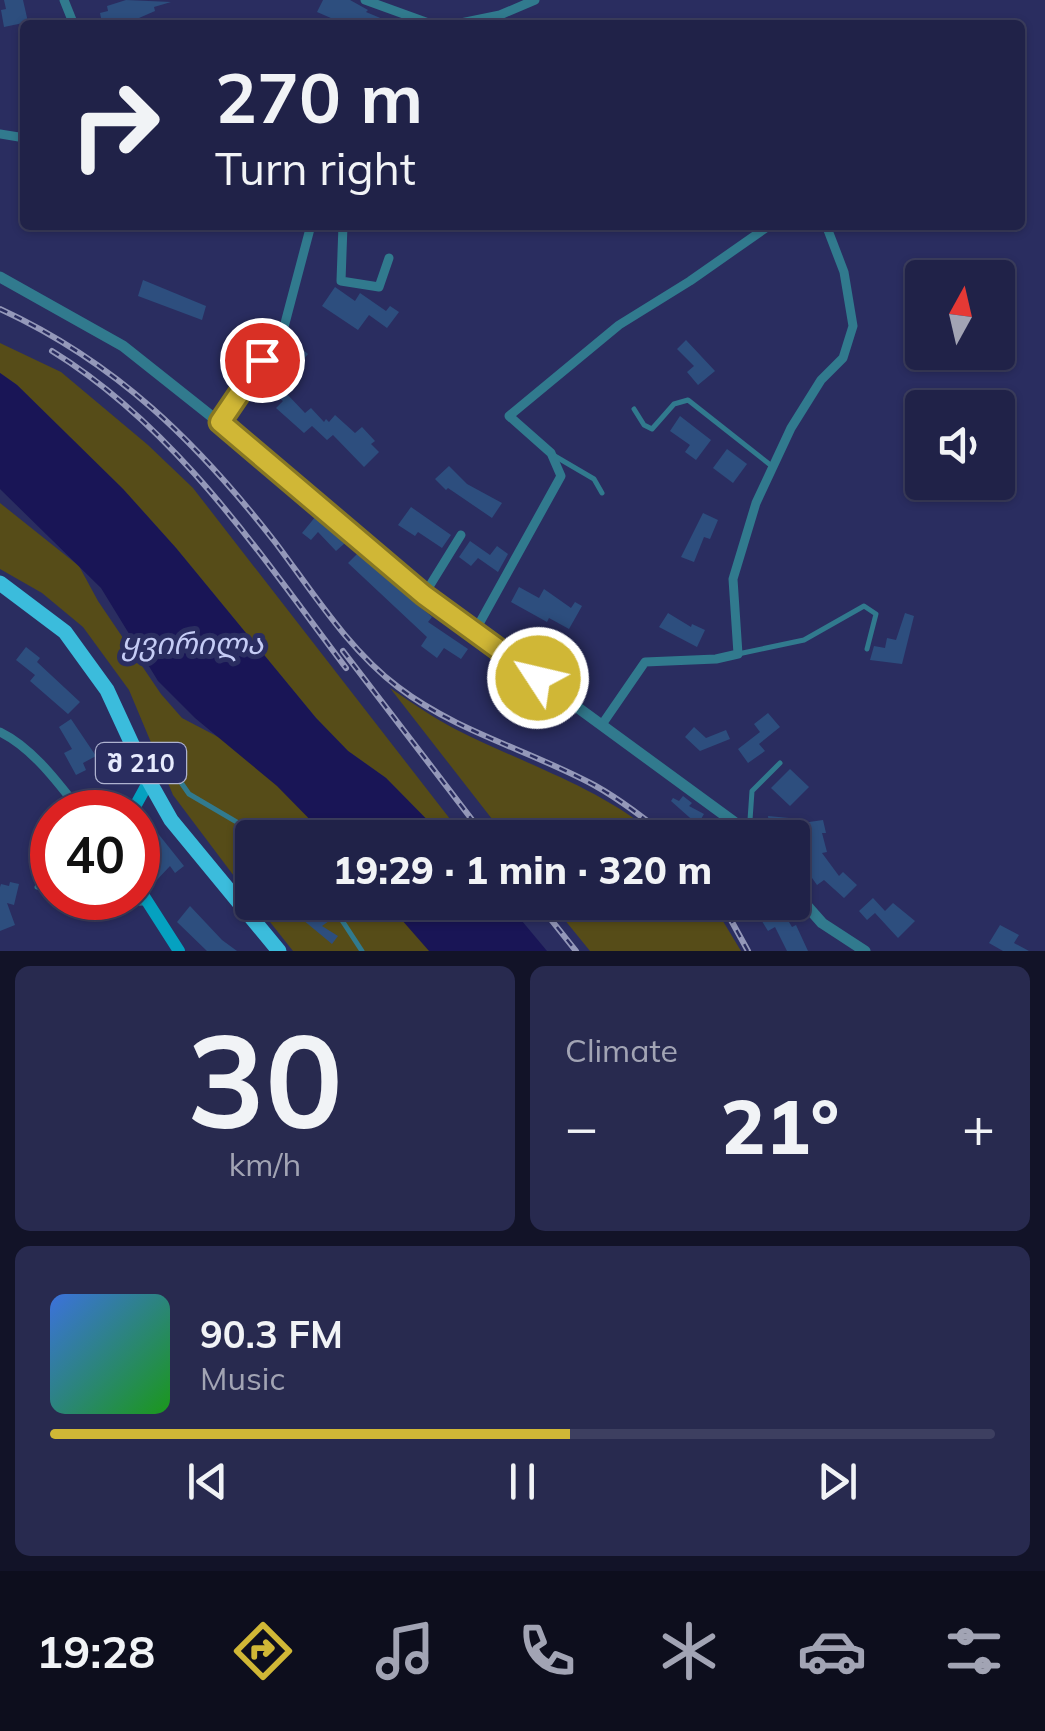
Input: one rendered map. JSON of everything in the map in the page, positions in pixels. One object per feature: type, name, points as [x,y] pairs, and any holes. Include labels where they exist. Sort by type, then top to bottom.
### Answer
[{"type":"main road","name":"შ 210","points":[[0,583],[65,632],[107,690],[171,820],[279,951]]},
{"type":"main road","points":[[144,790],[149,781]]},
{"type":"main road","points":[[158,920],[178,951]]},
{"type":"street","points":[[365,0],[420,20]]},
{"type":"street","points":[[475,20],[500,15],[535,0]]},
{"type":"street","points":[[220,422],[284,327],[310,230]]},
{"type":"street","points":[[342,230],[341,281],[379,287],[389,258]]},
{"type":"street","points":[[474,633],[561,476],[551,453],[508,416],[619,325],[690,282],[763,230]]},
{"type":"street","points":[[603,723],[646,662],[716,660],[738,654],[733,579],[756,503],[791,428],[821,380],[843,358],[853,326],[844,272],[828,230]]},
{"type":"street","points":[[0,277],[122,346],[220,422],[424,595],[731,820]]},
{"type":"street","points":[[424,595],[461,535]]},
{"type":"street","points":[[0,732],[64,790]]},
{"type":"street","points":[[810,909],[822,923],[865,951]]},
{"type":"lane","points":[[634,409],[644,425],[652,429],[674,404],[688,400],[773,467]]},
{"type":"lane","points":[[551,453],[594,479],[602,493]]},
{"type":"lane","points":[[738,654],[804,640],[864,606],[876,614],[867,649]]},
{"type":"lane","points":[[130,739],[166,761],[190,794],[235,821]]},
{"type":"lane","points":[[750,820],[752,792],[780,763]]},
{"type":"lane","points":[[342,920],[362,951]]},
{"type":"shaded area","points":[[0,343],[61,372],[193,488],[451,820],[427,820],[386,778],[348,751],[123,489],[0,373]]},
{"type":"shaded area","points":[[0,503],[79,566],[161,694],[182,718],[224,740],[321,820],[235,820],[235,877],[173,795],[129,690],[83,627],[42,593],[0,569]]},
{"type":"shaded area","points":[[390,688],[455,729],[560,777],[636,820],[493,820]]},
{"type":"shaded area","points":[[268,920],[438,920],[466,951],[293,951]]},
{"type":"shaded area","points":[[565,920],[722,920],[741,951],[590,951]]},
{"type":"water","name":"ყვირილა","points":[[0,373],[123,489],[316,718],[348,751],[386,778],[427,820],[310,820],[158,681],[101,588],[0,489]]},
{"type":"water","points":[[402,920],[521,920],[547,951],[429,951]]},
{"type":"building","points":[[4,0],[23,0],[28,20],[4,27],[1,10],[6,9]]},
{"type":"building","points":[[126,0],[171,2],[154,7],[155,11],[134,20],[97,20],[101,18],[100,13],[108,11],[107,6]]},
{"type":"building","points":[[323,0],[350,0],[385,20],[335,20],[317,12]]},
{"type":"building","points":[[143,280],[206,306],[202,320],[138,296]]},
{"type":"building","points":[[335,287],[355,301],[360,293],[386,311],[390,306],[399,312],[387,328],[369,315],[358,330],[322,306]]},
{"type":"building","points":[[686,340],[715,371],[698,385],[687,372],[694,366],[677,349]]},
{"type":"building","points":[[296,344],[308,354],[286,380],[292,385],[286,393],[305,413],[311,408],[324,422],[335,415],[355,433],[362,427],[379,452],[364,467],[333,435],[327,440],[312,426],[304,433],[276,408],[283,401],[264,386]]},
{"type":"building","points":[[680,416],[711,440],[696,460],[685,452],[690,445],[670,431]]},
{"type":"building","points":[[727,449],[747,464],[733,483],[713,468]]},
{"type":"building","points":[[449,466],[467,484],[502,503],[492,518],[435,479]]},
{"type":"building","points":[[411,507],[451,535],[442,548],[418,532],[415,536],[398,525]]},
{"type":"building","points":[[703,513],[718,520],[710,539],[704,537],[694,562],[681,557]]},
{"type":"building","points":[[316,516],[345,543],[336,551],[318,532],[311,540],[302,533]]},
{"type":"building","points":[[470,541],[490,555],[497,546],[508,554],[498,572],[478,558],[471,566],[459,557]]},
{"type":"building","points":[[358,553],[432,617],[428,622],[468,649],[461,659],[444,648],[437,658],[421,646],[427,637],[348,563]]},
{"type":"building","points":[[519,587],[539,598],[544,589],[571,608],[575,602],[582,606],[569,629],[511,602]]},
{"type":"building","points":[[668,613],[691,627],[692,624],[705,630],[697,647],[659,627]]},
{"type":"building","points":[[905,613],[914,616],[902,664],[870,660],[874,646],[885,648],[887,638],[896,640]]},
{"type":"building","points":[[26,647],[80,702],[68,714],[30,681],[35,675],[16,660]]},
{"type":"building","points":[[768,713],[780,727],[759,744],[765,751],[748,763],[738,749],[760,732],[754,724]]},
{"type":"building","points":[[71,719],[96,756],[83,763],[86,770],[76,775],[64,753],[72,749],[59,727]]},
{"type":"building","points":[[694,727],[706,738],[726,730],[730,739],[700,751],[685,737]]},
{"type":"building","points":[[790,769],[809,787],[790,806],[771,788]]},
{"type":"building","points":[[683,796],[692,803],[689,806],[704,814],[703,820],[692,820],[671,801],[679,801]]},
{"type":"building","points":[[823,820],[827,852],[822,853],[839,876],[843,872],[857,885],[844,898],[824,880],[817,885],[810,875],[810,822]]},
{"type":"building","points":[[160,836],[184,866],[175,873],[170,866],[160,877]]},
{"type":"building","points":[[10,882],[19,884],[14,905],[7,903],[15,925],[0,931],[0,887],[9,886]]},
{"type":"building","points":[[873,898],[885,911],[893,903],[915,921],[898,938],[875,913],[867,920],[859,911]]},
{"type":"building","points":[[190,906],[237,951],[207,951],[177,922]]},
{"type":"building","points":[[303,920],[328,920],[322,926],[338,936],[332,944]]},
{"type":"building","points":[[761,920],[788,920],[792,927],[796,925],[808,951],[787,951],[775,927],[768,931]]},
{"type":"building","points":[[1000,925],[1019,935],[1014,943],[1029,951],[1003,951],[989,943]]},
{"type":"railway","points":[[0,309],[81,354],[118,380],[185,439],[246,505],[347,637],[398,687],[469,729],[594,785],[645,820]]},
{"type":"railway","points":[[52,351],[97,382],[177,455],[248,538],[346,668]]},
{"type":"railway","points":[[343,651],[472,820]]},
{"type":"railway","points":[[551,920],[576,951]]},
{"type":"railway","points":[[731,920],[748,951]]},
{"type":"route","points":[[262,360],[220,422],[424,595],[538,678]]}]
